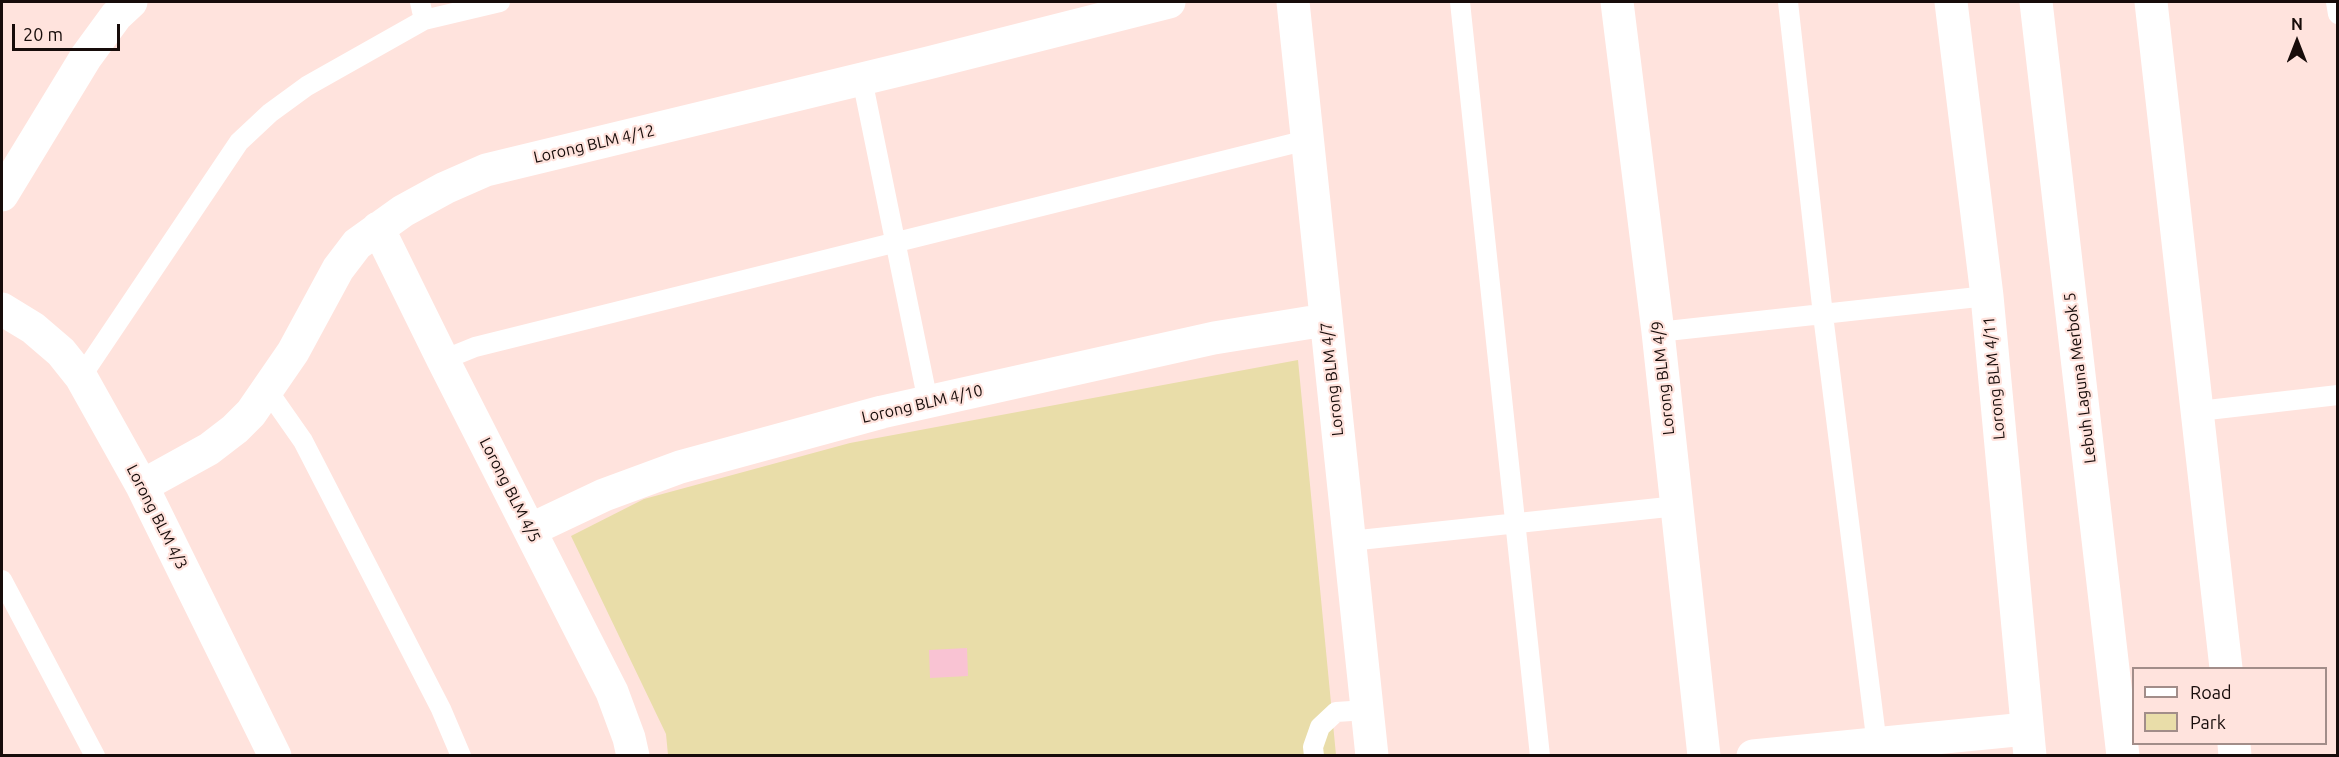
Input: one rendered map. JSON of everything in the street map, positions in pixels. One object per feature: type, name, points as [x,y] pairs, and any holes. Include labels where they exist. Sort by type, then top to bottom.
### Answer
[{"type":"street","points":[[2,195],[86,57],[116,16],[131,2]]},
{"type":"street","name":"Lorong BLM 4/12","points":[[142,486],[209,449],[251,414],[293,352],[338,269],[357,244],[378,228],[445,188],[486,170],[1168,2]]},
{"type":"street","name":"Lorong BLM 4/7","points":[[1293,2],[1372,756]]},
{"type":"street","name":"Lorong BLM 4/9","points":[[1617,2],[1658,332],[1704,756]]},
{"type":"street","name":"Lorong BLM 4/11","points":[[1951,2],[1987,296],[2028,742]]},
{"type":"street","name":"Lebuh Laguna Merbok 5","points":[[2036,2],[2123,756]]},
{"type":"street","points":[[2151,2],[2199,411],[2226,667]]},
{"type":"street","name":"Lorong BLM 4/5","points":[[378,228],[612,692],[629,738],[633,756]]},
{"type":"street","name":"Lorong BLM 4/3","points":[[2,309],[33,328],[61,352],[81,377],[142,486],[274,756]]},
{"type":"street","name":"Lorong BLM 4/10","points":[[530,530],[604,495],[680,467],[928,402],[1214,338],[1325,320]]},
{"type":"street","points":[[1752,756],[2028,742]]},
{"type":"lane","points":[[81,377],[239,142],[270,113],[307,86],[422,11],[500,2]]},
{"type":"lane","points":[[1460,2],[1540,756]]},
{"type":"lane","points":[[1788,2],[1823,315],[1877,749]]},
{"type":"lane","points":[[2336,2],[2337,14]]},
{"type":"lane","points":[[862,79],[928,402]]},
{"type":"lane","points":[[443,360],[475,347],[1307,140]]},
{"type":"lane","points":[[1658,332],[1987,296]]},
{"type":"lane","points":[[268,391],[303,441],[441,709],[461,756]]},
{"type":"lane","points":[[2199,411],[2337,395]]},
{"type":"lane","points":[[1350,542],[1677,506]]},
{"type":"lane","points":[[2,580],[95,756]]},
{"type":"lane","points":[[1314,756],[1313,747],[1320,727],[1336,712],[1367,710]]},
{"type":"green space","points":[[1298,360],[1336,755],[668,755],[666,734],[571,536],[644,499],[850,443]]},
{"type":"building","points":[[967,648],[968,676],[930,678],[929,650]]}]
